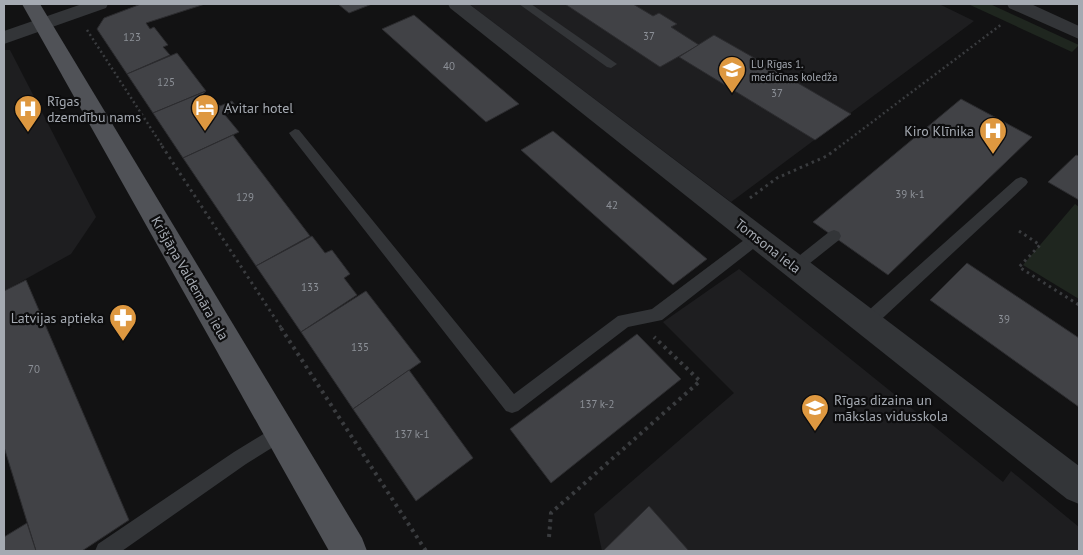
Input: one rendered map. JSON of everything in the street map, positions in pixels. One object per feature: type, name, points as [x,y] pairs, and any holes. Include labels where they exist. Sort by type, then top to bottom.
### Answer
[{"type":"main road","name":"Krišjāņa Valdemāra iela","points":[[36,14],[349,551]]},
{"type":"street","points":[[4,38],[36,14],[99,4]]},
{"type":"street","name":"Tomsona iela","points":[[457,4],[1079,487]]},
{"type":"street","points":[[1016,4],[1079,32]]},
{"type":"lane","points":[[524,4],[611,64]]},
{"type":"lane","points":[[295,133],[512,405],[624,321],[656,316],[758,238]]},
{"type":"lane","points":[[866,322],[1022,182]]},
{"type":"lane","points":[[795,268],[834,236]]},
{"type":"lane","points":[[105,551],[240,458],[280,433]]},
{"type":"path","points":[[727,214],[777,178],[827,156],[1002,24]]},
{"type":"path","points":[[81,26],[86,29],[426,551]]},
{"type":"path","points":[[1019,231],[1040,245],[1019,267],[1079,305]]},
{"type":"path","points":[[549,537],[551,513],[700,381],[635,319]]},
{"type":"shaded area","name":"LU Rīgas 1. medicīnas koledža","points":[[469,4],[939,4],[974,21],[731,202]]},
{"type":"shaded area","points":[[968,4],[990,4],[1079,45],[1072,52]]},
{"type":"shaded area","name":"Rīgas dzemdību nams","points":[[4,50],[10,50],[96,217],[71,254],[4,291]]},
{"type":"shaded area","points":[[1075,204],[1079,207],[1079,299],[1023,265]]},
{"type":"shaded area","name":"Rīgas dizaina un mākslas vidusskola","points":[[739,269],[1003,482],[1011,471],[1079,527],[1079,551],[602,551],[594,514],[734,393],[663,322]]},
{"type":"building","points":[[141,4],[205,4],[146,23],[150,29],[154,27],[168,45],[163,47],[170,55],[127,74],[97,29],[104,18]]},
{"type":"building","points":[[338,4],[372,4],[349,13]]},
{"type":"building","points":[[565,4],[633,4],[653,16],[659,13],[677,24],[671,27],[699,45],[660,67]]},
{"type":"building","points":[[414,15],[519,104],[486,122],[382,29]]},
{"type":"building","points":[[714,35],[851,114],[815,140],[679,57]]},
{"type":"building","points":[[177,53],[206,91],[153,113],[127,74]]},
{"type":"building","points":[[206,91],[203,94],[210,105],[215,102],[220,106],[232,101],[238,109],[225,115],[239,132],[183,158],[153,113]]},
{"type":"building","points":[[961,99],[1032,137],[888,275],[813,222]]},
{"type":"building","points":[[553,131],[707,259],[673,285],[521,150]]},
{"type":"building","points":[[233,135],[310,236],[256,266],[183,158]]},
{"type":"building","points":[[1076,155],[1079,156],[1079,200],[1048,182]]},
{"type":"building","points":[[312,236],[325,253],[332,250],[350,274],[344,278],[357,295],[301,332],[256,266]]},
{"type":"building","points":[[967,263],[1079,338],[1079,407],[930,300]]},
{"type":"building","points":[[26,280],[129,520],[82,551],[36,551],[4,447],[4,291]]},
{"type":"building","points":[[366,291],[421,362],[353,409],[301,332]]},
{"type":"building","points":[[637,334],[681,379],[551,483],[510,429]]},
{"type":"building","points":[[409,370],[473,458],[416,501],[353,409]]},
{"type":"building","points":[[649,506],[689,551],[603,551]]},
{"type":"building","points":[[27,523],[36,551],[4,551],[4,537]]},
{"type":"place","name":"LU Rīgas 1. medicīnas koledža","points":[[732,94]]},
{"type":"place","name":"Avitar hotel","points":[[205,132]]},
{"type":"place","name":"Rīgas dzemdību nams","points":[[28,133]]},
{"type":"place","name":"Kiro Klīnika","points":[[993,155]]},
{"type":"place","name":"Latvijas aptieka","points":[[123,342]]},
{"type":"place","name":"Rīgas dizaina un mākslas vidusskola","points":[[815,432]]}]
